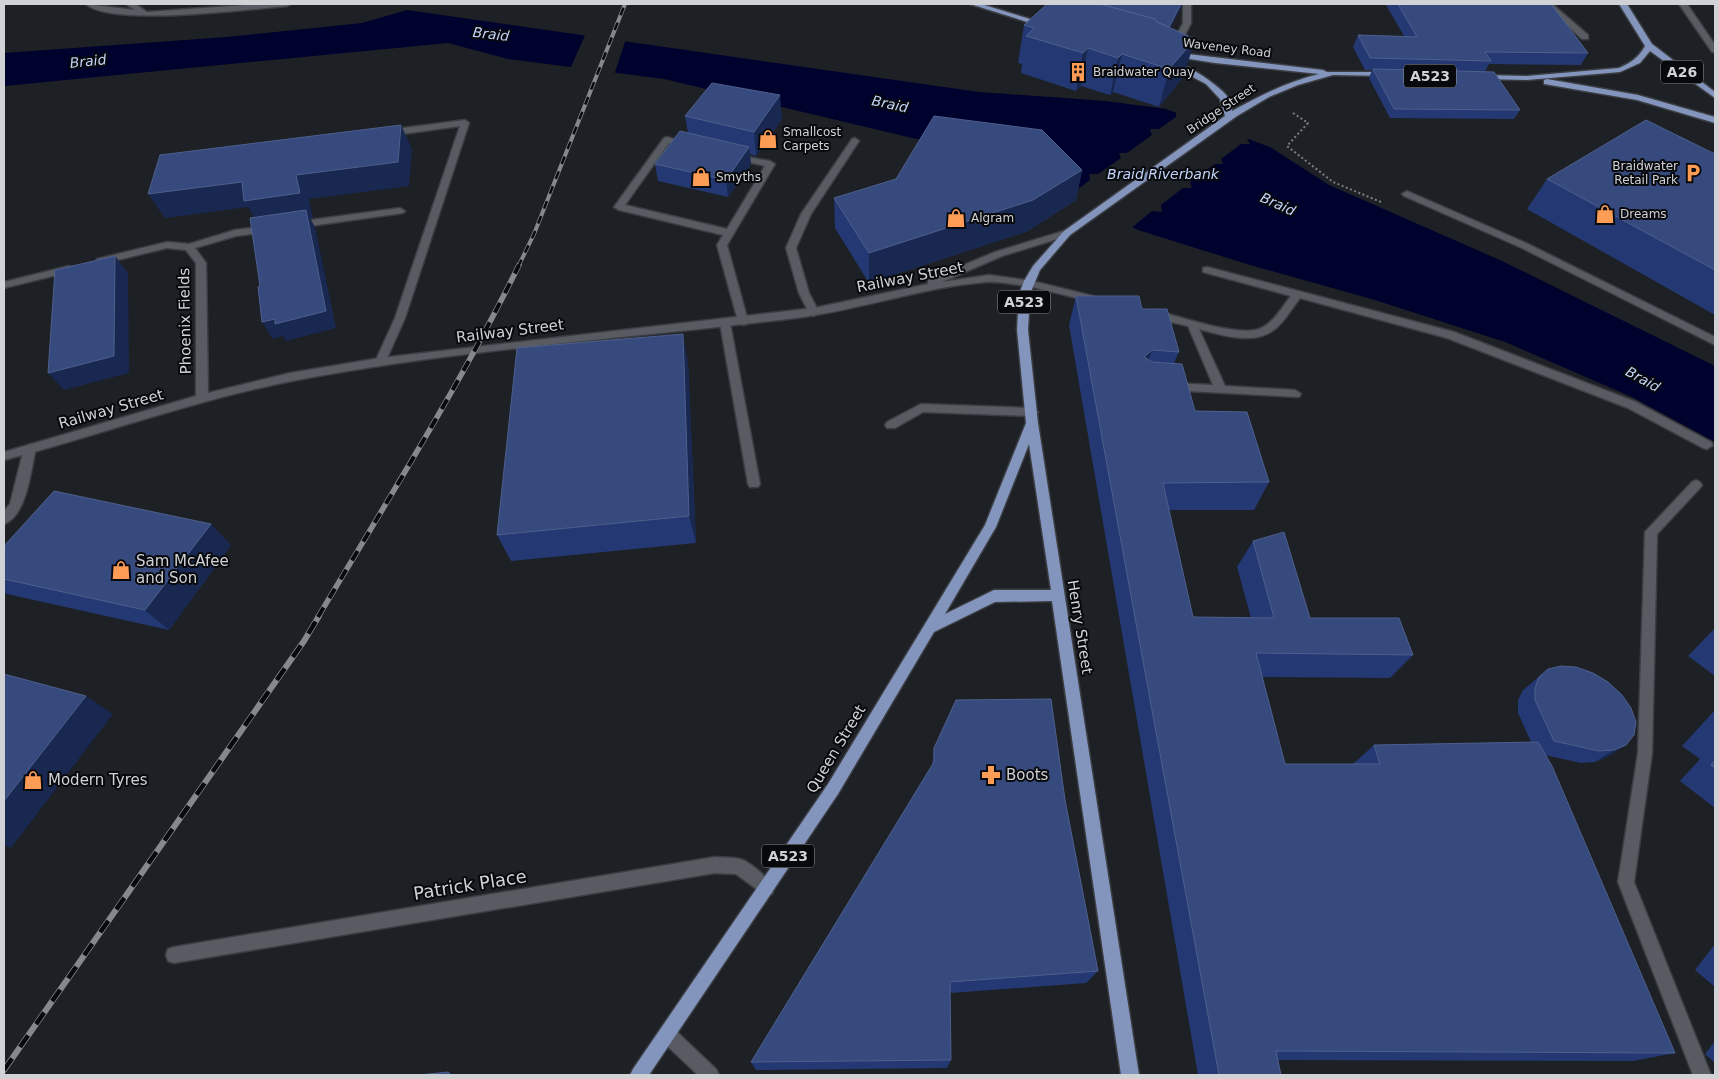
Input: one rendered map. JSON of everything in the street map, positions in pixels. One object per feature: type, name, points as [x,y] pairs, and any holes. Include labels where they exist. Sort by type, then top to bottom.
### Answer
[{"type":"main road","points":[[974,4],[1054,27]]},
{"type":"main road","name":"A26","points":[[1622,4],[1649,46],[1715,96]]},
{"type":"main road","name":"A523","points":[[1468,77],[1527,78],[1620,70],[1632,66],[1643,57],[1649,46]]},
{"type":"main road","name":"Waveney Road","points":[[1161,53],[1169,58],[1333,73]]},
{"type":"main road","points":[[1169,58],[1209,82],[1224,98],[1230,117]]},
{"type":"main road","name":"Bridge Street","points":[[1098,212],[1217,126],[1266,94],[1295,82],[1333,73],[1399,75]]},
{"type":"main road","name":"A523","points":[[1527,78],[1638,98],[1715,120]]},
{"type":"main road","name":"Henry Street","points":[[1098,212],[1067,233],[1046,255],[1028,283],[1021,319],[1032,418],[1130,1075]]},
{"type":"main road","name":"Queen Street","points":[[639,1075],[833,789],[990,528],[1032,418]]},
{"type":"main road","points":[[928,630],[994,596],[1058,595]]},
{"type":"street","points":[[90,4],[110,11],[146,14],[287,4]]},
{"type":"street","points":[[130,4],[146,14]]},
{"type":"street","points":[[1169,58],[1187,23],[1187,4]]},
{"type":"street","points":[[1548,4],[1585,37]]},
{"type":"street","points":[[1683,4],[1715,50]]},
{"type":"street","points":[[377,135],[465,123],[400,318],[380,362]]},
{"type":"street","points":[[695,147],[667,140],[618,207],[730,234]]},
{"type":"street","points":[[814,312],[804,293],[792,248],[806,214],[855,141]]},
{"type":"street","points":[[723,153],[770,164],[722,245],[743,321]]},
{"type":"street","points":[[1407,194],[1525,246],[1715,341]]},
{"type":"street","name":"Phoenix Fields","points":[[4,285],[167,244],[189,247],[235,234],[400,211]]},
{"type":"street","points":[[921,288],[969,264],[1003,251],[1067,233]]},
{"type":"street","name":"Phoenix Fields","points":[[189,247],[201,263],[202,398]]},
{"type":"street","points":[[1207,270],[1450,335],[1632,405],[1707,444]]},
{"type":"street","name":"Railway Street","points":[[4,456],[202,398],[290,377],[380,362],[814,312],[921,288],[989,278],[1028,283],[1101,301]]},
{"type":"street","points":[[1147,313],[1236,334],[1262,333],[1270,328],[1298,294]]},
{"type":"street","points":[[725,323],[754,484]]},
{"type":"street","points":[[1193,324],[1194,331],[1221,390]]},
{"type":"street","points":[[1162,386],[1295,394]]},
{"type":"street","points":[[891,425],[921,408],[1032,418]]},
{"type":"street","points":[[4,519],[16,506],[30,448]]},
{"type":"street","points":[[1696,485],[1652,532],[1646,753],[1626,882],[1702,1075]]},
{"type":"street","name":"Patrick Place","points":[[174,955],[715,865],[739,866],[766,888]]},
{"type":"street","points":[[668,1034],[710,1075]]},
{"type":"water","name":"Braid Riverbank","points":[[407,10],[979,92],[1106,101],[1166,109],[1270,147],[1329,185],[1502,261],[1715,366],[1715,442],[1632,397],[1505,342],[1375,300],[1250,265],[1138,230],[1070,195],[1048,164],[912,138],[664,79],[508,59],[448,43],[4,86],[4,53],[227,37],[362,23]]},
{"type":"pier","points":[[586,33],[626,39],[614,75],[570,69]]},
{"type":"pier","points":[[1176,112],[1250,137],[1247,139],[1250,144],[1241,144],[1221,159],[1223,164],[1215,164],[1190,182],[1192,188],[1183,188],[1161,205],[1162,212],[1152,211],[1130,229],[1070,195],[1090,180],[1089,174],[1098,174],[1121,158],[1119,153],[1127,153],[1152,135],[1150,129],[1159,129],[1176,117]]},
{"type":"building","points":[[1047,4],[1100,4],[1155,19],[1157,22],[1195,39],[1169,69],[1122,54],[1118,58],[1088,48],[1083,53],[1026,36],[1034,28],[1024,25]]},
{"type":"building","points":[[1100,4],[1181,4],[1169,27],[1157,22],[1155,19]]},
{"type":"building","points":[[1398,4],[1551,4],[1588,53],[1485,52],[1491,61],[1370,58],[1358,35],[1417,37]]},
{"type":"building","points":[[1373,69],[1494,72],[1520,110],[1394,109]]},
{"type":"building","points":[[712,83],[780,95],[754,132],[685,116]]},
{"type":"building","name":"Algram","points":[[934,116],[1042,130],[1082,170],[1033,200],[869,253],[834,198],[896,179]]},
{"type":"building","points":[[1646,120],[1715,154],[1715,270],[1547,179]]},
{"type":"building","points":[[401,125],[398,162],[296,175],[300,193],[244,201],[242,182],[148,194],[160,155]]},
{"type":"building","points":[[680,131],[749,147],[726,180],[655,164]]},
{"type":"building","points":[[306,210],[326,311],[275,324],[275,319],[262,322],[258,287],[260,286],[250,218]]},
{"type":"building","points":[[115,256],[114,356],[48,373],[55,270]]},
{"type":"building","points":[[1076,296],[1139,296],[1142,309],[1167,309],[1179,352],[1152,350],[1144,357],[1152,362],[1182,364],[1195,411],[1247,412],[1269,482],[1163,483],[1193,617],[1274,618],[1253,541],[1284,532],[1310,618],[1399,618],[1413,655],[1256,653],[1285,764],[1380,764],[1374,745],[1538,742],[1552,766],[1675,1053],[1276,1051],[1281,1075],[1219,1075]]},
{"type":"building","points":[[683,334],[689,516],[497,535],[517,348]]},
{"type":"building","name":"Sam McAfee and Son","points":[[54,491],[211,524],[145,610],[4,579],[4,546]]},
{"type":"building","points":[[1561,666],[1576,667],[1593,673],[1608,682],[1622,695],[1631,708],[1636,722],[1634,735],[1626,745],[1614,750],[1599,751],[1554,741],[1535,700],[1535,688],[1539,677],[1548,669]]},
{"type":"building","points":[[4,674],[86,696],[4,801]]},
{"type":"building","points":[[1051,699],[1065,800],[1098,971],[950,982],[951,1060],[751,1062],[934,762],[934,748],[956,700]]},
{"type":"building","points":[[1715,760],[1715,768],[1711,765]]},
{"type":"building","points":[[448,1072],[451,1075],[419,1075]]},
{"type":"railway","points":[[518,266],[534,234],[625,4]]},
{"type":"railway","points":[[318,617],[447,399],[518,266]]},
{"type":"railway","points":[[4,1070],[304,641],[319,616]]},
{"type":"place","name":"Braidwater Quay","points":[[1078,72]]},
{"type":"place","name":"Smallcost Carpets","points":[[768,139]]},
{"type":"place","name":"Braidwater Retail Park","points":[[1693,173]]},
{"type":"place","name":"Smyths","points":[[701,177]]},
{"type":"place","name":"Dreams","points":[[1605,214]]},
{"type":"place","name":"Algram","points":[[956,218]]},
{"type":"place","name":"Sam McAfee and Son","points":[[121,570]]},
{"type":"place","name":"Boots","points":[[991,775]]},
{"type":"place","name":"Modern Tyres","points":[[33,780]]},
{"type":"water label","name":"Braid","points":[[491,34]]},
{"type":"water label","name":"Braid","points":[[88,61]]},
{"type":"water label","name":"Braid","points":[[890,104]]},
{"type":"water label","name":"Braid","points":[[1278,204]]},
{"type":"water label","name":"Braid","points":[[1643,379]]}]
